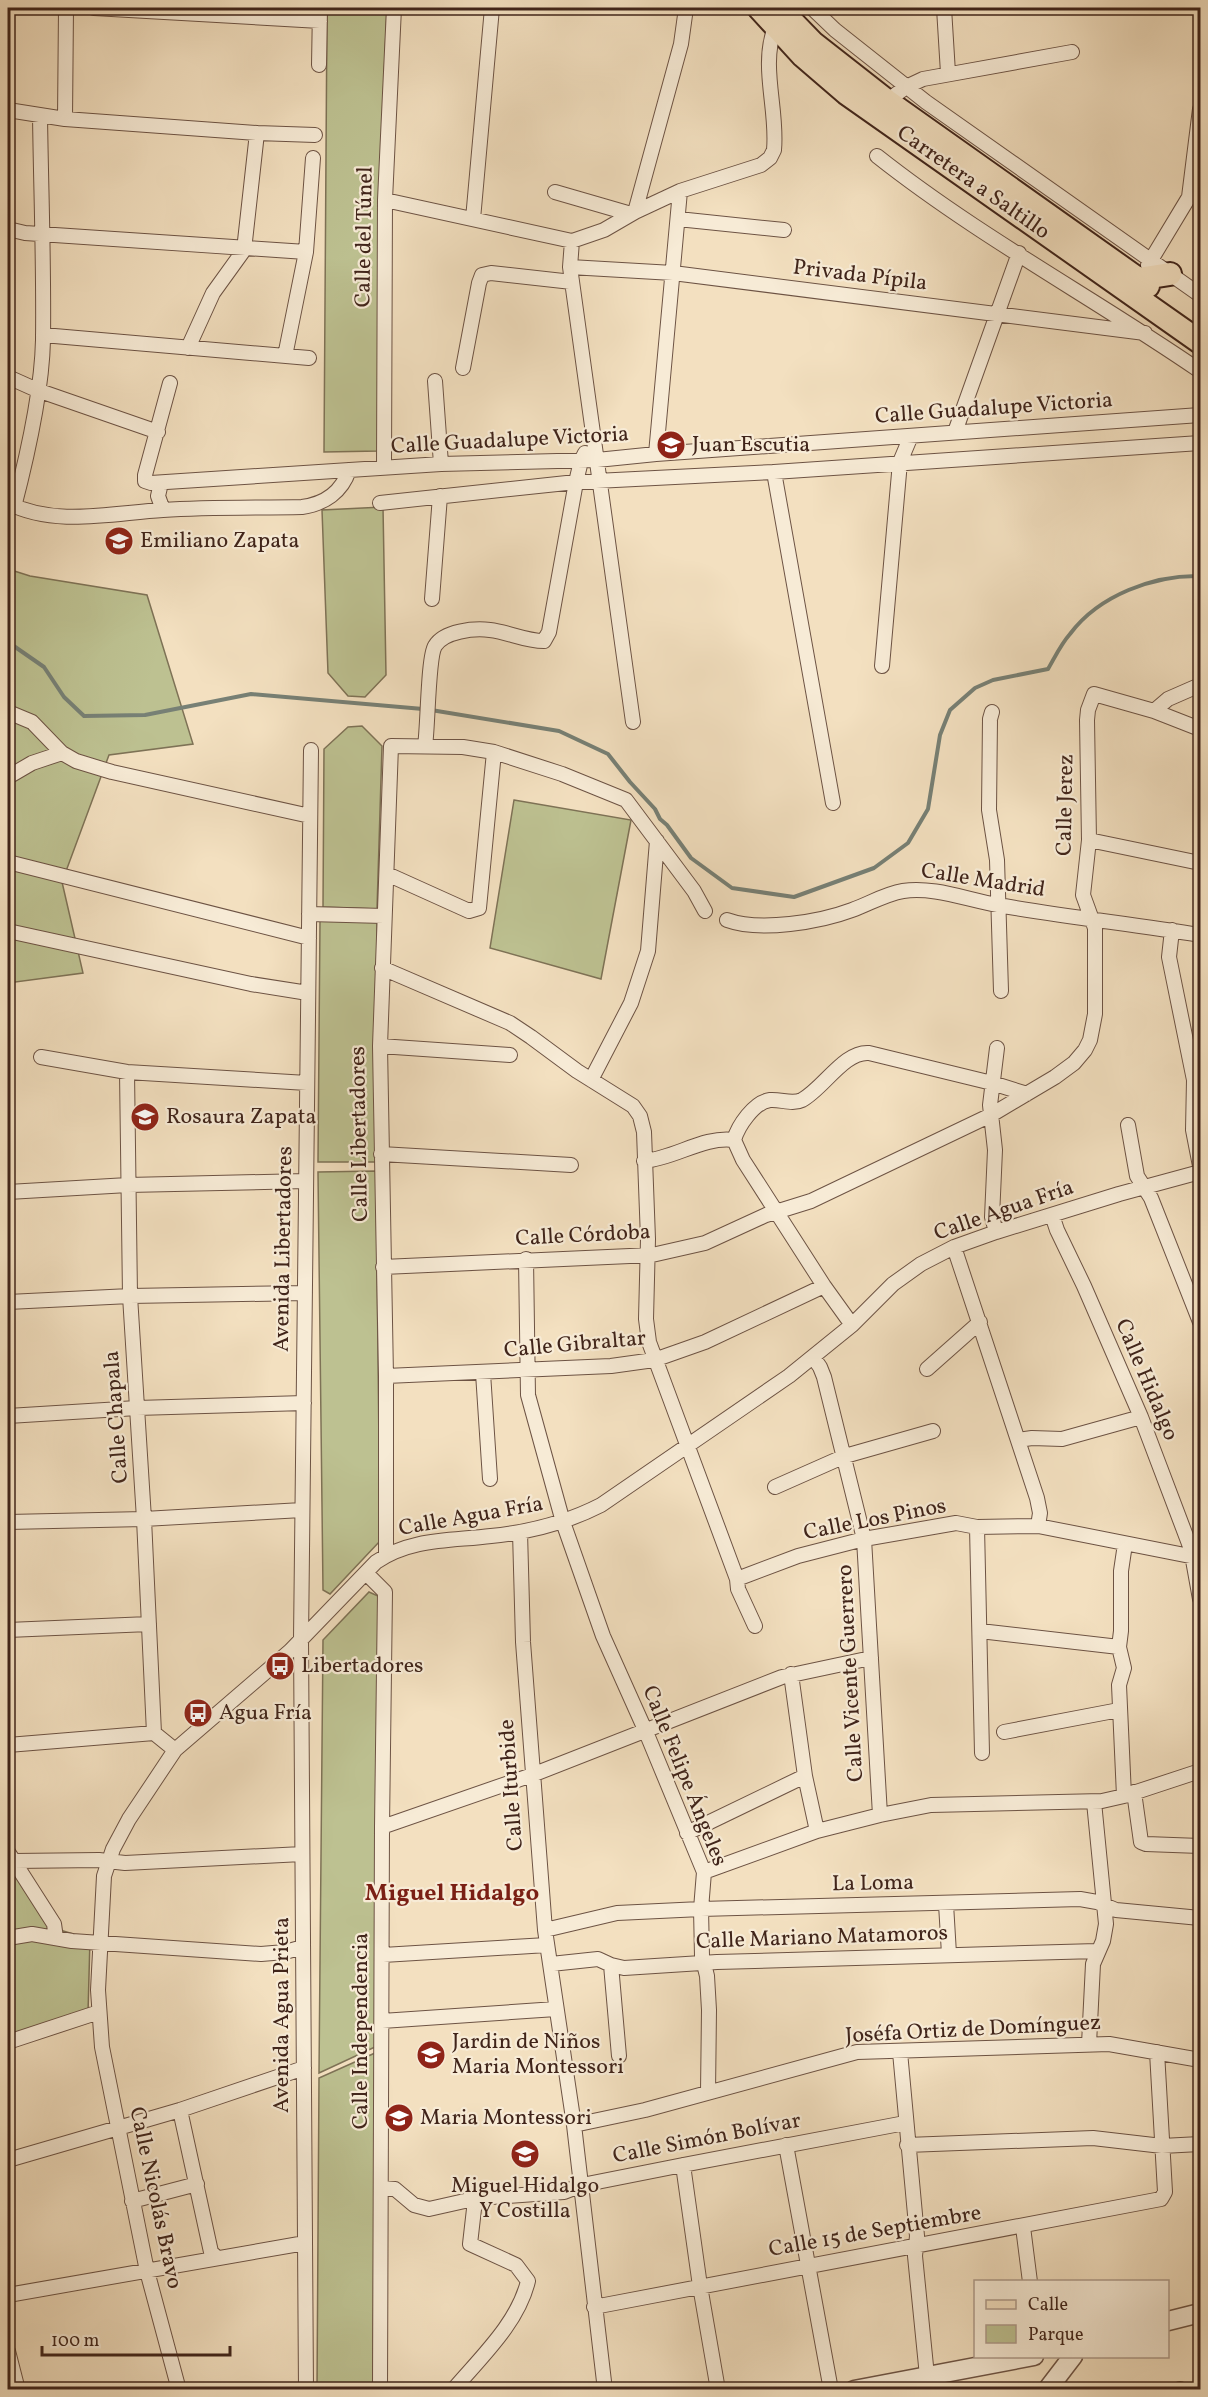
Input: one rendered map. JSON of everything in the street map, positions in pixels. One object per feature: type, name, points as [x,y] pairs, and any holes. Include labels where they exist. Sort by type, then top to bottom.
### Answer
[{"type":"main road","name":"Carretera a Saltillo","points":[[759,8],[777,17],[887,101],[1200,323]]},
{"type":"main road","name":"Carretera a Saltillo","points":[[777,17],[812,63],[873,113],[1200,342]]},
{"type":"main road","points":[[1137,279],[1161,267]]},
{"type":"street","points":[[65,119],[66,8]]},
{"type":"street","points":[[94,8],[320,14],[319,65]]},
{"type":"street","name":"Calle del Túnel","points":[[384,468],[386,200],[394,8]]},
{"type":"street","points":[[473,219],[492,8]]},
{"type":"street","points":[[633,213],[681,44],[686,8]]},
{"type":"street","points":[[812,8],[835,30],[906,87],[1200,296]]},
{"type":"street","points":[[944,8],[948,73]]},
{"type":"street","points":[[386,200],[572,241],[604,230],[633,213],[680,191],[761,165],[773,154],[774,145],[769,43],[777,17]]},
{"type":"street","points":[[887,101],[906,87],[923,79],[1072,52]]},
{"type":"street","points":[[1161,267],[1195,197],[1200,109]]},
{"type":"street","points":[[8,110],[65,119],[257,134],[315,135]]},
{"type":"street","points":[[40,116],[43,335],[37,390],[11,505],[37,514],[71,516],[163,510],[302,507],[318,505],[332,495],[345,482],[349,470]]},
{"type":"street","points":[[188,348],[213,293],[244,250],[257,134]]},
{"type":"street","points":[[876,156],[921,191],[1145,333],[1200,371]]},
{"type":"street","points":[[285,356],[306,252],[313,158]]},
{"type":"street","points":[[656,454],[680,191]]},
{"type":"street","points":[[555,192],[633,213]]},
{"type":"street","name":"Privada Pípila","points":[[678,219],[784,230]]},
{"type":"street","points":[[8,229],[41,234],[244,250],[306,252]]},
{"type":"street","points":[[572,241],[570,267],[633,722]]},
{"type":"street","points":[[956,432],[1019,253]]},
{"type":"street","name":"Privada Pípila","points":[[570,267],[673,273],[1145,333]]},
{"type":"street","points":[[463,368],[482,275],[491,273],[572,282]]},
{"type":"street","points":[[43,335],[309,358]]},
{"type":"street","points":[[8,377],[37,390],[158,432],[170,382]]},
{"type":"street","points":[[435,381],[441,464]]},
{"type":"street","name":"Calle Guadalupe Victoria","points":[[158,432],[145,481],[161,483],[441,464],[597,460],[1200,415]]},
{"type":"street","points":[[882,666],[900,462],[911,436]]},
{"type":"street","points":[[594,439],[581,461],[576,482],[549,632],[544,641],[535,641],[489,629],[457,633],[442,638],[434,647],[430,665],[425,746],[463,747],[494,752],[562,774],[626,800],[694,891],[705,911]]},
{"type":"street","name":"Calle Guadalupe Victoria","points":[[380,503],[576,482],[774,472],[1200,442]]},
{"type":"street","points":[[774,472],[833,803]]},
{"type":"street","points":[[161,483],[158,496],[163,510]]},
{"type":"street","points":[[432,599],[441,495]]},
{"type":"street","points":[[1200,685],[1168,699],[1154,711],[1200,729]]},
{"type":"street","name":"Calle Jerez","points":[[990,1115],[1055,1077],[1074,1063],[1090,1040],[1095,1014],[1095,928],[1083,896],[1089,840],[1087,720],[1094,694],[1154,711]]},
{"type":"street","points":[[8,712],[32,722],[62,753],[76,761],[112,772],[310,816]]},
{"type":"street","points":[[992,712],[988,810],[997,860],[1001,992]]},
{"type":"street","name":"Calle Libertadores","points":[[386,1555],[386,1376],[380,1046],[382,968],[377,916],[387,874],[391,747],[425,746]]},
{"type":"street","name":"Avenida Libertadores","points":[[301,1640],[308,993],[312,914],[310,750]]},
{"type":"street","points":[[387,874],[469,911],[477,911],[481,905],[494,752]]},
{"type":"street","points":[[8,777],[32,764],[62,753]]},
{"type":"street","points":[[1089,840],[1200,863]]},
{"type":"street","points":[[591,1080],[631,1003],[648,951],[657,841]]},
{"type":"street","points":[[8,862],[309,938]]},
{"type":"street","name":"Calle Madrid","points":[[727,920],[744,925],[797,923],[849,911],[906,890],[926,891],[999,906],[1200,935]]},
{"type":"street","points":[[312,914],[377,916]]},
{"type":"street","points":[[1172,930],[1169,957],[1194,1080],[1192,1130],[1200,1166]]},
{"type":"street","points":[[8,931],[251,984],[308,993]]},
{"type":"street","points":[[382,968],[510,1023],[591,1080],[633,1106],[640,1116],[644,1132],[646,1319],[654,1360],[737,1579],[738,1589],[755,1626]]},
{"type":"street","points":[[380,1046],[510,1055]]},
{"type":"street","points":[[996,1232],[992,1216],[995,1150],[990,1115],[997,1048]]},
{"type":"street","points":[[734,1140],[744,1121],[762,1103],[800,1101],[824,1085],[836,1069],[861,1053],[992,1083],[1027,1094]]},
{"type":"street","points":[[41,1057],[127,1072],[307,1083]]},
{"type":"street","name":"Calle Chapala","points":[[127,1072],[130,1296],[154,1733]]},
{"type":"street","name":"Calle Córdoba","points":[[383,1267],[647,1255],[675,1251],[705,1243],[766,1215],[811,1200],[990,1115]]},
{"type":"street","points":[[1128,1125],[1137,1176],[1151,1198],[1200,1322]]},
{"type":"street","points":[[644,1161],[673,1155],[717,1138],[734,1140]]},
{"type":"street","points":[[734,1140],[743,1160],[824,1286],[852,1325]]},
{"type":"street","points":[[381,1154],[571,1165]]},
{"type":"street","name":"Calle Agua Fría","points":[[99,2012],[102,1889],[108,1862],[129,1819],[175,1750],[301,1640],[386,1555],[400,1548],[423,1543],[520,1532],[563,1522],[601,1505],[789,1376],[852,1325],[907,1274],[954,1247],[1142,1187],[1200,1172]]},
{"type":"street","points":[[8,1192],[128,1185],[306,1181]]},
{"type":"street","name":"Calle Hidalgo","points":[[1052,1215],[1140,1417],[1196,1557],[1200,1599]]},
{"type":"street","points":[[954,1247],[1039,1505],[1038,1526]]},
{"type":"street","name":"Calle Felipe Ángeles","points":[[526,1259],[526,1370],[532,1413],[563,1522],[599,1627],[646,1732],[704,1872],[701,1909],[709,2010],[708,2092]]},
{"type":"street","name":"Calle Gibraltar","points":[[386,1376],[611,1366],[654,1360],[705,1342],[824,1286]]},
{"type":"street","points":[[8,1302],[130,1296],[305,1293]]},
{"type":"street","points":[[927,1369],[980,1322]]},
{"type":"street","name":"Calle Vicente Guerrero","points":[[813,1357],[824,1377],[864,1539],[880,1815]]},
{"type":"street","points":[[483,1373],[490,1479]]},
{"type":"street","points":[[8,1416],[137,1408],[304,1403]]},
{"type":"street","points":[[1018,1440],[1065,1439],[1140,1417]]},
{"type":"street","points":[[775,1487],[845,1456],[933,1431]]},
{"type":"street","points":[[8,1522],[144,1519],[302,1510]]},
{"type":"street","name":"Calle Los Pinos","points":[[737,1579],[798,1556],[864,1539],[956,1524],[977,1527],[1038,1526],[1196,1557]]},
{"type":"street","points":[[977,1527],[982,1753]]},
{"type":"street","name":"Calle Iturbide","points":[[520,1532],[523,1642],[545,1930],[582,2185],[605,2390]]},
{"type":"street","points":[[1125,1544],[1121,1571],[1119,1647],[1124,1668],[1119,1685],[1119,1710],[1129,1794],[1141,1842],[1200,1846]]},
{"type":"street","name":"Calle Independencia","points":[[366,1573],[386,1592],[382,1827],[380,2390]]},
{"type":"street","points":[[8,1630],[149,1624]]},
{"type":"street","points":[[980,1631],[1119,1647]]},
{"type":"street","name":"Avenida Agua Prieta","points":[[301,1640],[306,2390]]},
{"type":"street","points":[[382,1827],[532,1775],[791,1674],[871,1658]]},
{"type":"street","points":[[791,1674],[805,1776],[817,1831]]},
{"type":"street","points":[[1004,1732],[1119,1710]]},
{"type":"street","points":[[8,1745],[154,1733],[175,1750]]},
{"type":"street","points":[[704,1872],[817,1831],[880,1815],[941,1804],[1094,1802],[1129,1794],[1200,1771]]},
{"type":"street","points":[[687,1833],[805,1776]]},
{"type":"street","points":[[1089,2044],[1093,1964],[1105,1933],[1105,1905],[1094,1802]]},
{"type":"street","points":[[11,1857],[125,1863],[302,1854]]},
{"type":"street","points":[[11,1857],[54,1924],[56,1938]]},
{"type":"street","name":"La Loma","points":[[545,1930],[617,1913],[1080,1899],[1126,1911],[1200,1918]]},
{"type":"street","points":[[946,1904],[949,1954]]},
{"type":"street","points":[[8,1938],[25,1934],[261,1954],[285,1952],[303,1947]]},
{"type":"street","points":[[383,1954],[548,1945]]},
{"type":"street","name":"Calle Mariano Matamoros","points":[[551,1964],[598,1959],[624,1968],[949,1954],[1097,1951]]},
{"type":"street","points":[[611,1965],[619,2056]]},
{"type":"street","points":[[382,2021],[556,2009]]},
{"type":"street","points":[[8,2042],[99,2012]]},
{"type":"street","name":"Calle Nicolás Bravo","points":[[99,2012],[102,2047],[132,2201],[147,2271],[179,2390]]},
{"type":"street","name":"Joséfa Ortiz de Domínguez","points":[[574,2125],[645,2110],[850,2053],[1118,2044],[1200,2060]]},
{"type":"street","points":[[900,2052],[916,2245],[915,2256],[927,2376]]},
{"type":"street","points":[[1157,2052],[1162,2146]]},
{"type":"street","points":[[8,2160],[180,2110],[304,2068]]},
{"type":"street","points":[[180,2110],[211,2252],[217,2259]]},
{"type":"street","name":"Calle Simón Bolívar","points":[[381,2188],[394,2189],[414,2205],[426,2209],[478,2198],[564,2192],[582,2185],[905,2123]]},
{"type":"street","points":[[907,2145],[1103,2138],[1162,2146],[1200,2144]]},
{"type":"street","points":[[786,2145],[831,2390]]},
{"type":"street","name":"Calle 15 de Septiembre","points":[[594,2307],[807,2265],[1157,2201],[1163,2198],[1165,2192],[1162,2146]]},
{"type":"street","points":[[683,2165],[700,2286],[718,2390]]},
{"type":"street","points":[[132,2201],[197,2184]]},
{"type":"street","points":[[453,2390],[498,2337],[521,2304],[528,2281],[516,2265],[470,2244],[474,2209],[478,2198]]},
{"type":"street","points":[[1023,2227],[1030,2280]]},
{"type":"street","points":[[8,2295],[305,2243]]},
{"type":"street","points":[[1169,2321],[1200,2313]]},
{"type":"street","points":[[8,2351],[18,2390]]},
{"type":"street","points":[[854,2390],[1023,2358]]},
{"type":"street","points":[[1047,2390],[1071,2358]]},
{"type":"green space","points":[[327,8],[387,8],[382,127],[379,451],[324,452]]},
{"type":"green space","points":[[383,507],[386,675],[365,697],[348,696],[328,673],[322,510]]},
{"type":"green space","points":[[8,569],[30,576],[147,595],[193,744],[109,755],[62,882],[83,973],[8,983]]},
{"type":"green space","points":[[362,726],[382,746],[377,909],[323,907],[324,749],[348,727]]},
{"type":"green space","points":[[514,800],[631,820],[601,979],[490,948]]},
{"type":"green space","points":[[320,921],[377,922],[376,1162],[318,1162]]},
{"type":"green space","points":[[376,1171],[380,1541],[330,1594],[323,1590],[318,1172]]},
{"type":"green space","points":[[369,1592],[378,1596],[375,2047],[319,2073],[323,1640]]},
{"type":"green space","points":[[8,1852],[60,1930],[90,1939],[88,2013],[8,2042]]},
{"type":"green space","points":[[375,2053],[373,2389],[317,2390],[319,2078]]},
{"type":"waterway","points":[[431,710],[559,731],[608,754],[655,809],[660,819],[691,858],[732,888],[794,897],[874,868],[908,843],[928,809],[940,735],[950,710],[975,688],[993,680],[1048,669],[1064,642],[1082,620],[1112,598],[1164,579],[1200,576]]},
{"type":"waterway","points":[[8,642],[44,667],[64,697],[84,716],[145,715],[251,694],[423,709]]},
{"type":"place","name":"Juan Escutia","points":[[671,445]]},
{"type":"place","name":"Emiliano Zapata","points":[[119,541]]},
{"type":"place","name":"Rosaura Zapata","points":[[145,1117]]},
{"type":"place","name":"Libertadores","points":[[280,1666]]},
{"type":"place","name":"Agua Fría","points":[[198,1713]]},
{"type":"place","name":"Jardin de Niños Maria Montessori","points":[[431,2055]]},
{"type":"place","name":"Maria Montessori","points":[[399,2118]]},
{"type":"place","name":"Miguel Hidalgo Y Costilla","points":[[525,2154]]},
{"type":"district","name":"Miguel Hidalgo","points":[[452,1894]]}]
